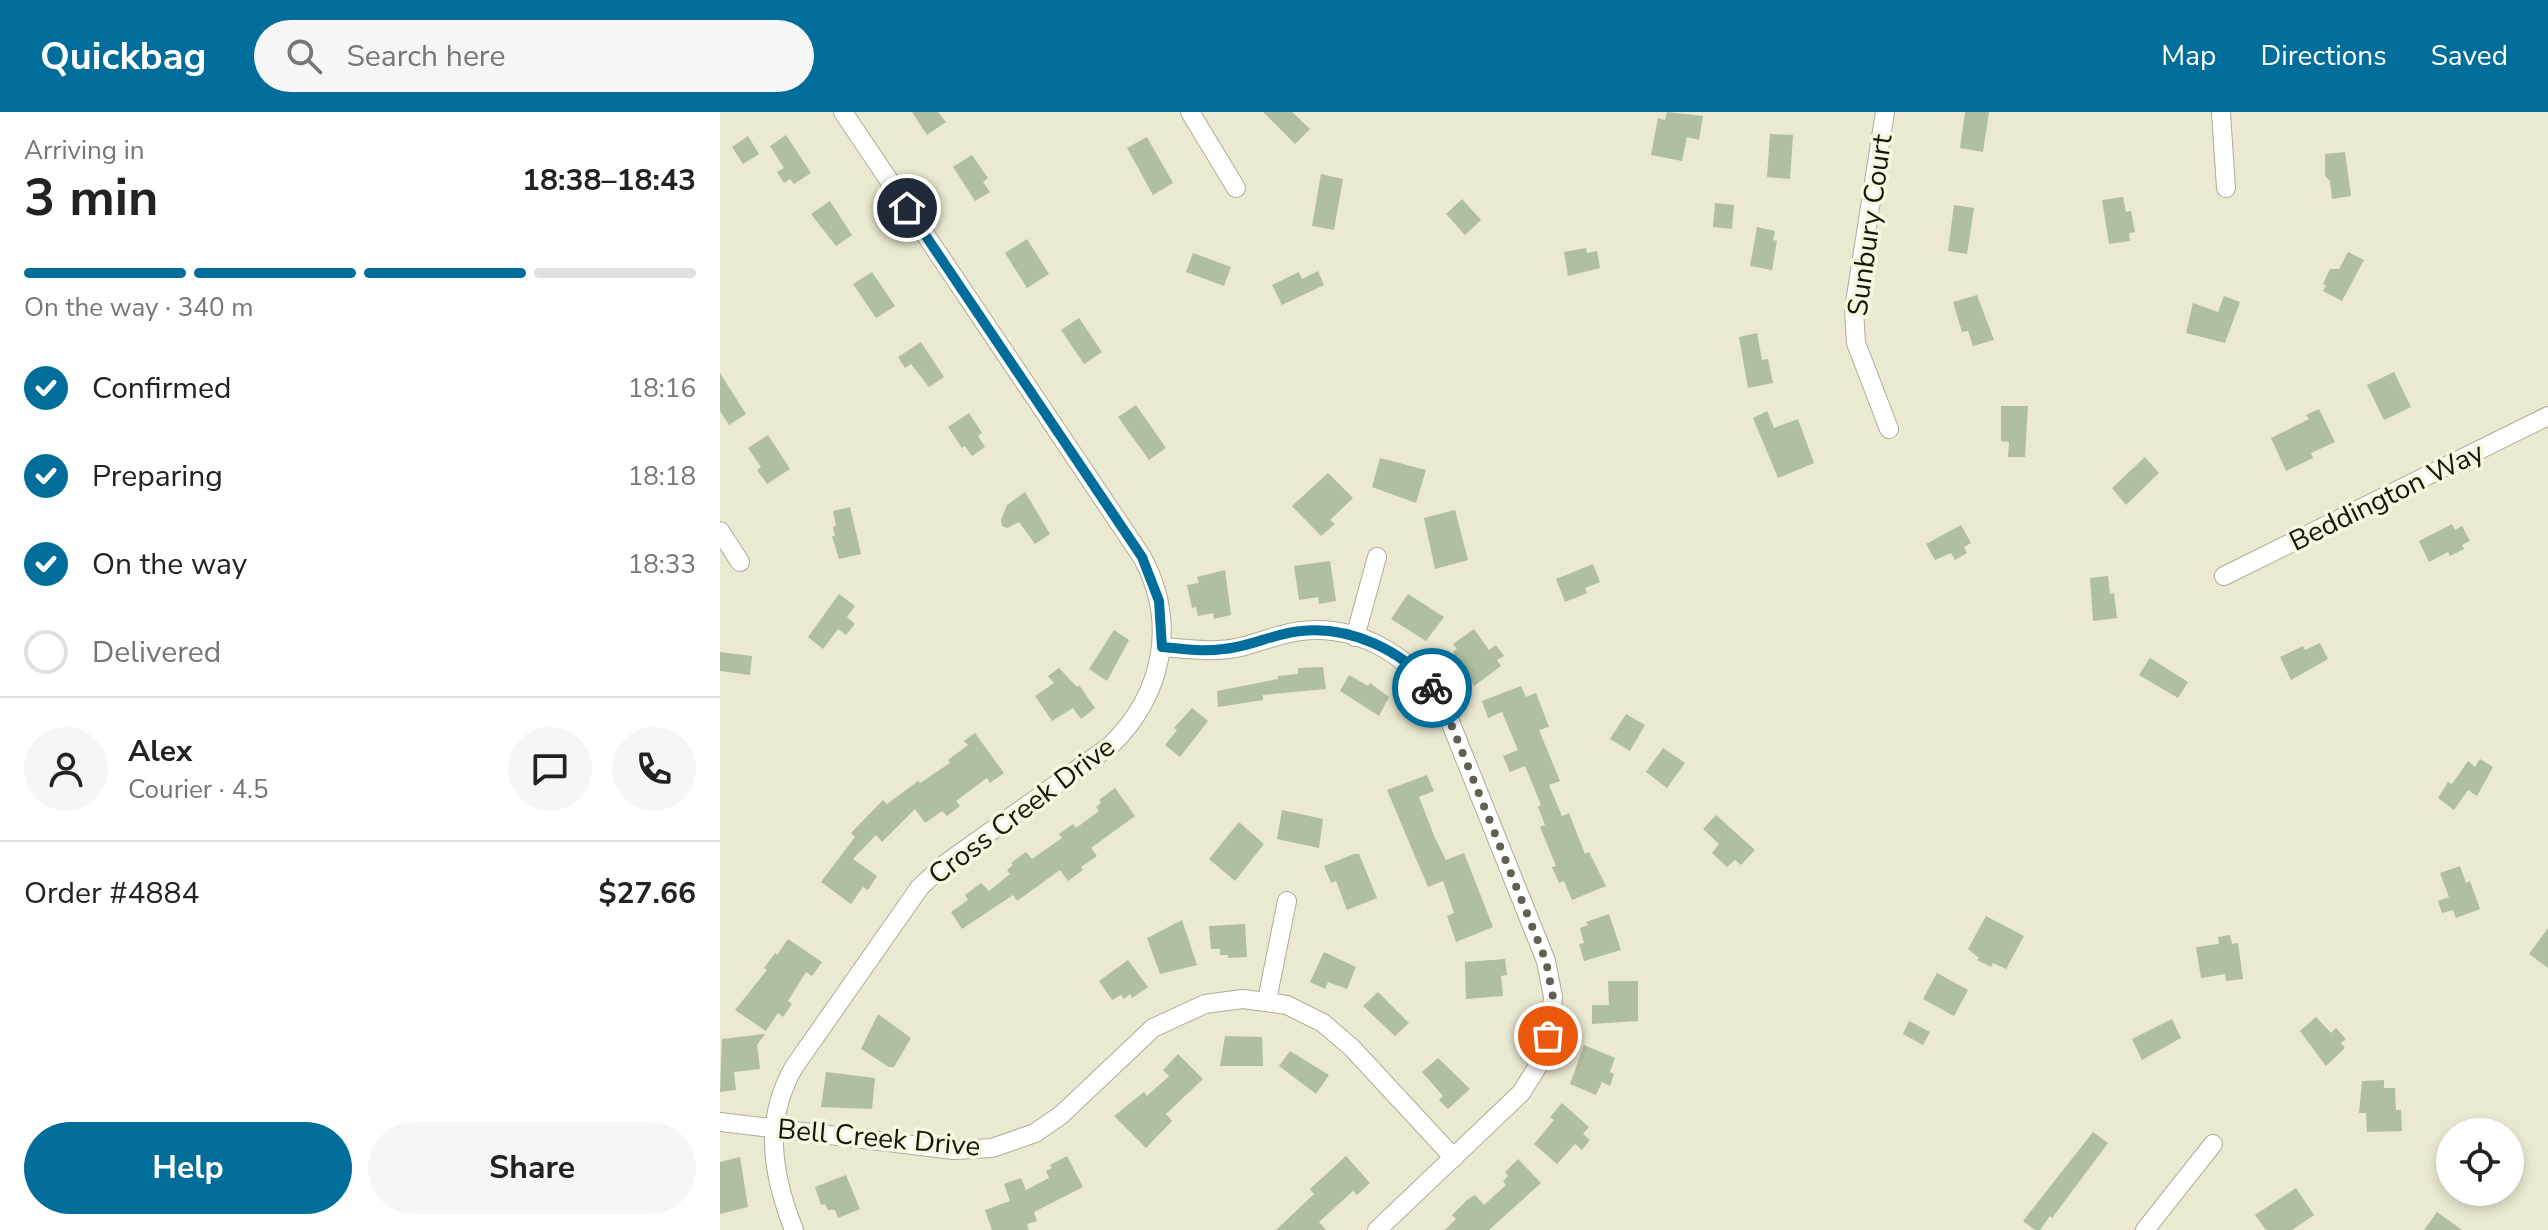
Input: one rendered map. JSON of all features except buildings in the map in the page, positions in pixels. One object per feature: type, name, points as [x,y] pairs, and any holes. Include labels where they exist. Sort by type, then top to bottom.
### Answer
[{"type":"street","name":"Cross Creek Drive","points":[[794,1230],[776,1176],[773,1128],[780,1095],[794,1067],[913,896],[945,864],[1121,736],[1146,700],[1157,672],[1162,647],[1159,601],[1142,557],[843,112]]},
{"type":"street","points":[[1190,112],[1236,188]]},
{"type":"street","name":"Sunbury Court","points":[[1885,112],[1854,309],[1856,343],[1889,429]]},
{"type":"street","points":[[2221,112],[2226,188]]},
{"type":"street","name":"Beddington Way","points":[[2224,576],[2548,416]]},
{"type":"street","points":[[720,531],[740,562]]},
{"type":"street","points":[[1355,637],[1377,557]]},
{"type":"street","points":[[1162,647],[1221,650],[1301,631],[1355,637],[1395,654],[1423,677],[1437,694],[1533,924],[1551,979],[1551,1018],[1538,1066],[1506,1110],[1377,1230]]},
{"type":"street","points":[[1267,1000],[1287,901]]},
{"type":"street","name":"Bell Creek Drive","points":[[720,1122],[954,1150],[1005,1145],[1048,1125],[1137,1041],[1171,1017],[1225,1000],[1267,1000],[1306,1013],[1338,1034],[1454,1158]]},
{"type":"street","points":[[2145,1230],[2213,1144]]},
{"type":"way so far","points":[[1432,688],[1447,714],[1546,961],[1553,997],[1548,1036]]},
{"type":"route","points":[[907,208],[1142,557],[1159,601],[1162,647],[1221,650],[1301,631],[1334,633],[1355,637],[1395,654],[1432,688]]}]
